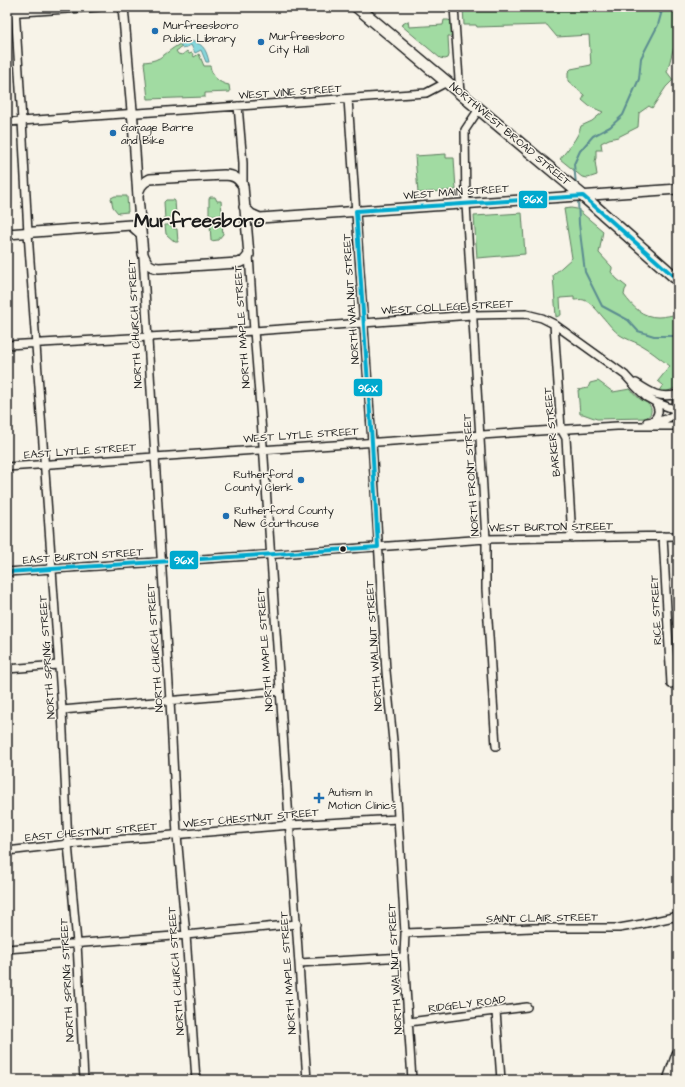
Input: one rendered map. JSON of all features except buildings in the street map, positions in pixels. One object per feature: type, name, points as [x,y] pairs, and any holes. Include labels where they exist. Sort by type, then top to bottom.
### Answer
[{"type":"main road","name":"NORTHWEST BROAD STREET","points":[[357,7],[567,182],[591,199],[678,280]]},
{"type":"main road","points":[[669,1080],[678,1054]]},
{"type":"street","points":[[7,13],[15,10],[98,7]]},
{"type":"street","points":[[123,7],[139,214],[131,225]]},
{"type":"street","points":[[454,7],[460,94]]},
{"type":"street","name":"NORTH SPRING STREET","points":[[15,10],[28,233],[62,710],[68,844],[77,943],[84,1080]]},
{"type":"street","name":"WEST VINE STREET","points":[[7,122],[426,93],[447,82]]},
{"type":"street","name":"NORTH WALNUT STREET","points":[[348,99],[372,442],[386,671],[394,751],[405,934],[404,957],[412,1080]]},
{"type":"street","points":[[238,106],[243,162],[244,208],[251,214],[260,218],[246,230]]},
{"type":"street","name":"NORTH FRONT STREET","points":[[479,109],[465,130],[466,204],[486,539],[486,590],[496,746]]},
{"type":"street","points":[[138,197],[138,191],[142,184],[150,180],[224,175],[239,179],[243,186]]},
{"type":"street","name":"WEST MAIN STREET","points":[[260,218],[568,197],[591,199],[678,189]]},
{"type":"street","name":"NORTH MAPLE STREET","points":[[244,208],[249,255],[300,963],[307,1080]]},
{"type":"street","name":"NORTH CHURCH STREET","points":[[139,214],[143,254],[177,835],[186,935],[196,1080]]},
{"type":"street","points":[[7,234],[131,225],[141,234]]},
{"type":"street","points":[[143,254],[148,265],[159,268],[238,263],[244,261],[249,255]]},
{"type":"street","name":"WEST COLLEGE STREET","points":[[7,344],[254,331],[472,315],[526,314],[542,318],[554,324],[625,375],[642,394],[677,412]]},
{"type":"street","name":"BARKER STREET","points":[[554,324],[561,429],[566,438],[572,538]]},
{"type":"street","name":"WEST COLLEGE STREET","points":[[630,380],[660,396],[670,397],[678,395]]},
{"type":"street","points":[[677,412],[676,404],[678,395]]},
{"type":"street","points":[[652,421],[657,415],[658,411],[655,402]]},
{"type":"street","name":"WEST LYTLE STREET","points":[[617,426],[666,420],[677,412]]},
{"type":"street","name":"WEST LYTLE STREET","points":[[155,457],[561,429],[678,425]]},
{"type":"street","name":"EAST LYTLE STREET","points":[[7,466],[155,457]]},
{"type":"street","name":"RICE STREET","points":[[663,536],[670,684]]},
{"type":"street","name":"WEST BURTON STREET","points":[[161,562],[486,539],[678,536]]},
{"type":"street","name":"EAST BURTON STREET","points":[[7,572],[161,562]]},
{"type":"street","points":[[7,669],[58,665]]},
{"type":"street","points":[[62,710],[280,691]]},
{"type":"street","name":"WEST CHESTNUT STREET","points":[[177,835],[290,825],[398,819]]},
{"type":"street","name":"EAST CHESTNUT STREET","points":[[7,851],[68,844],[177,835]]},
{"type":"street","name":"SAINT CLAIR STREET","points":[[405,934],[532,928],[619,928],[678,916]]},
{"type":"street","points":[[7,948],[186,935],[297,924]]},
{"type":"street","points":[[300,963],[404,957]]},
{"type":"street","name":"RIDGELY ROAD","points":[[409,1022],[527,1007]]},
{"type":"street","points":[[496,1011],[501,1080]]},
{"type":"green space","points":[[463,7],[678,7],[678,42],[673,50],[667,72],[673,80],[666,87],[652,108],[649,106],[639,113],[638,127],[618,137],[601,143],[602,150],[596,150],[595,161],[597,175],[588,178],[582,177],[560,159],[575,139],[581,126],[592,121],[603,112],[589,106],[582,100],[584,95],[568,81],[568,72],[571,69],[591,65],[589,35],[557,37],[547,25],[477,27],[476,25],[464,25]]},
{"type":"green space","points":[[444,20],[451,21],[452,36],[448,36],[449,55],[448,58],[445,59],[440,58],[401,25],[408,21],[409,27],[443,25]]},
{"type":"green space","points":[[180,44],[182,47],[176,51],[178,54],[182,55],[187,51],[189,54],[192,53],[194,57],[199,54],[204,66],[210,66],[212,73],[216,78],[222,83],[229,85],[230,92],[205,93],[205,97],[148,99],[144,62],[159,58]]},
{"type":"green space","points":[[446,154],[446,158],[454,158],[456,190],[418,193],[415,156]]},
{"type":"green space","points":[[115,196],[127,196],[128,212],[118,213],[113,207],[111,198]]},
{"type":"green space","points":[[210,197],[215,197],[217,201],[221,201],[222,213],[219,216],[209,214]]},
{"type":"green space","points":[[166,200],[175,201],[176,214],[172,215],[169,220],[165,220],[164,202]]},
{"type":"green space","points":[[564,209],[577,209],[603,231],[599,253],[612,267],[611,272],[627,287],[624,295],[634,307],[652,317],[663,317],[678,314],[678,387],[668,391],[658,392],[663,385],[658,381],[670,366],[643,346],[620,335],[588,302],[583,300],[574,300],[574,297],[560,298],[561,315],[556,317],[553,275],[572,258]]},
{"type":"green space","points":[[522,213],[525,254],[477,258],[474,216]]},
{"type":"green space","points":[[216,221],[220,221],[222,224],[223,234],[218,240],[211,241],[210,225]]},
{"type":"green space","points":[[165,225],[170,225],[177,229],[178,242],[175,242],[166,234]]},
{"type":"green space","points":[[598,381],[613,392],[630,389],[650,406],[650,415],[646,418],[597,419],[580,414],[578,390],[588,388],[590,383]]},
{"type":"water","points":[[187,41],[200,44],[205,49],[209,62],[206,62],[201,50],[195,53],[191,45],[183,49],[180,44]]},
{"type":"waterway","points":[[656,7],[661,14]]},
{"type":"waterway","points":[[576,185],[574,164],[580,151],[593,136],[610,127],[623,115],[639,79],[641,58],[658,25],[663,7]]},
{"type":"waterway","points":[[578,198],[579,224],[585,272],[602,306],[628,320],[638,331],[654,336],[678,336]]},
{"type":"transit line","name":"96X","points":[[7,572],[378,547],[356,211],[583,196],[678,280]]},
{"type":"place","name":"Murfreesboro Public Library","points":[[155,31]]},
{"type":"place","name":"Murfreesboro City Hall","points":[[261,42]]},
{"type":"place","name":"Garage Barre and Bike","points":[[113,133]]},
{"type":"place","name":"Rutherford County Clerk","points":[[301,480]]},
{"type":"place","name":"Rutherford County New Courthouse","points":[[226,516]]},
{"type":"place","name":"Autism In Motion Clinics","points":[[319,798]]},
{"type":"district","name":"Murfreesboro","points":[[199,221]]}]
